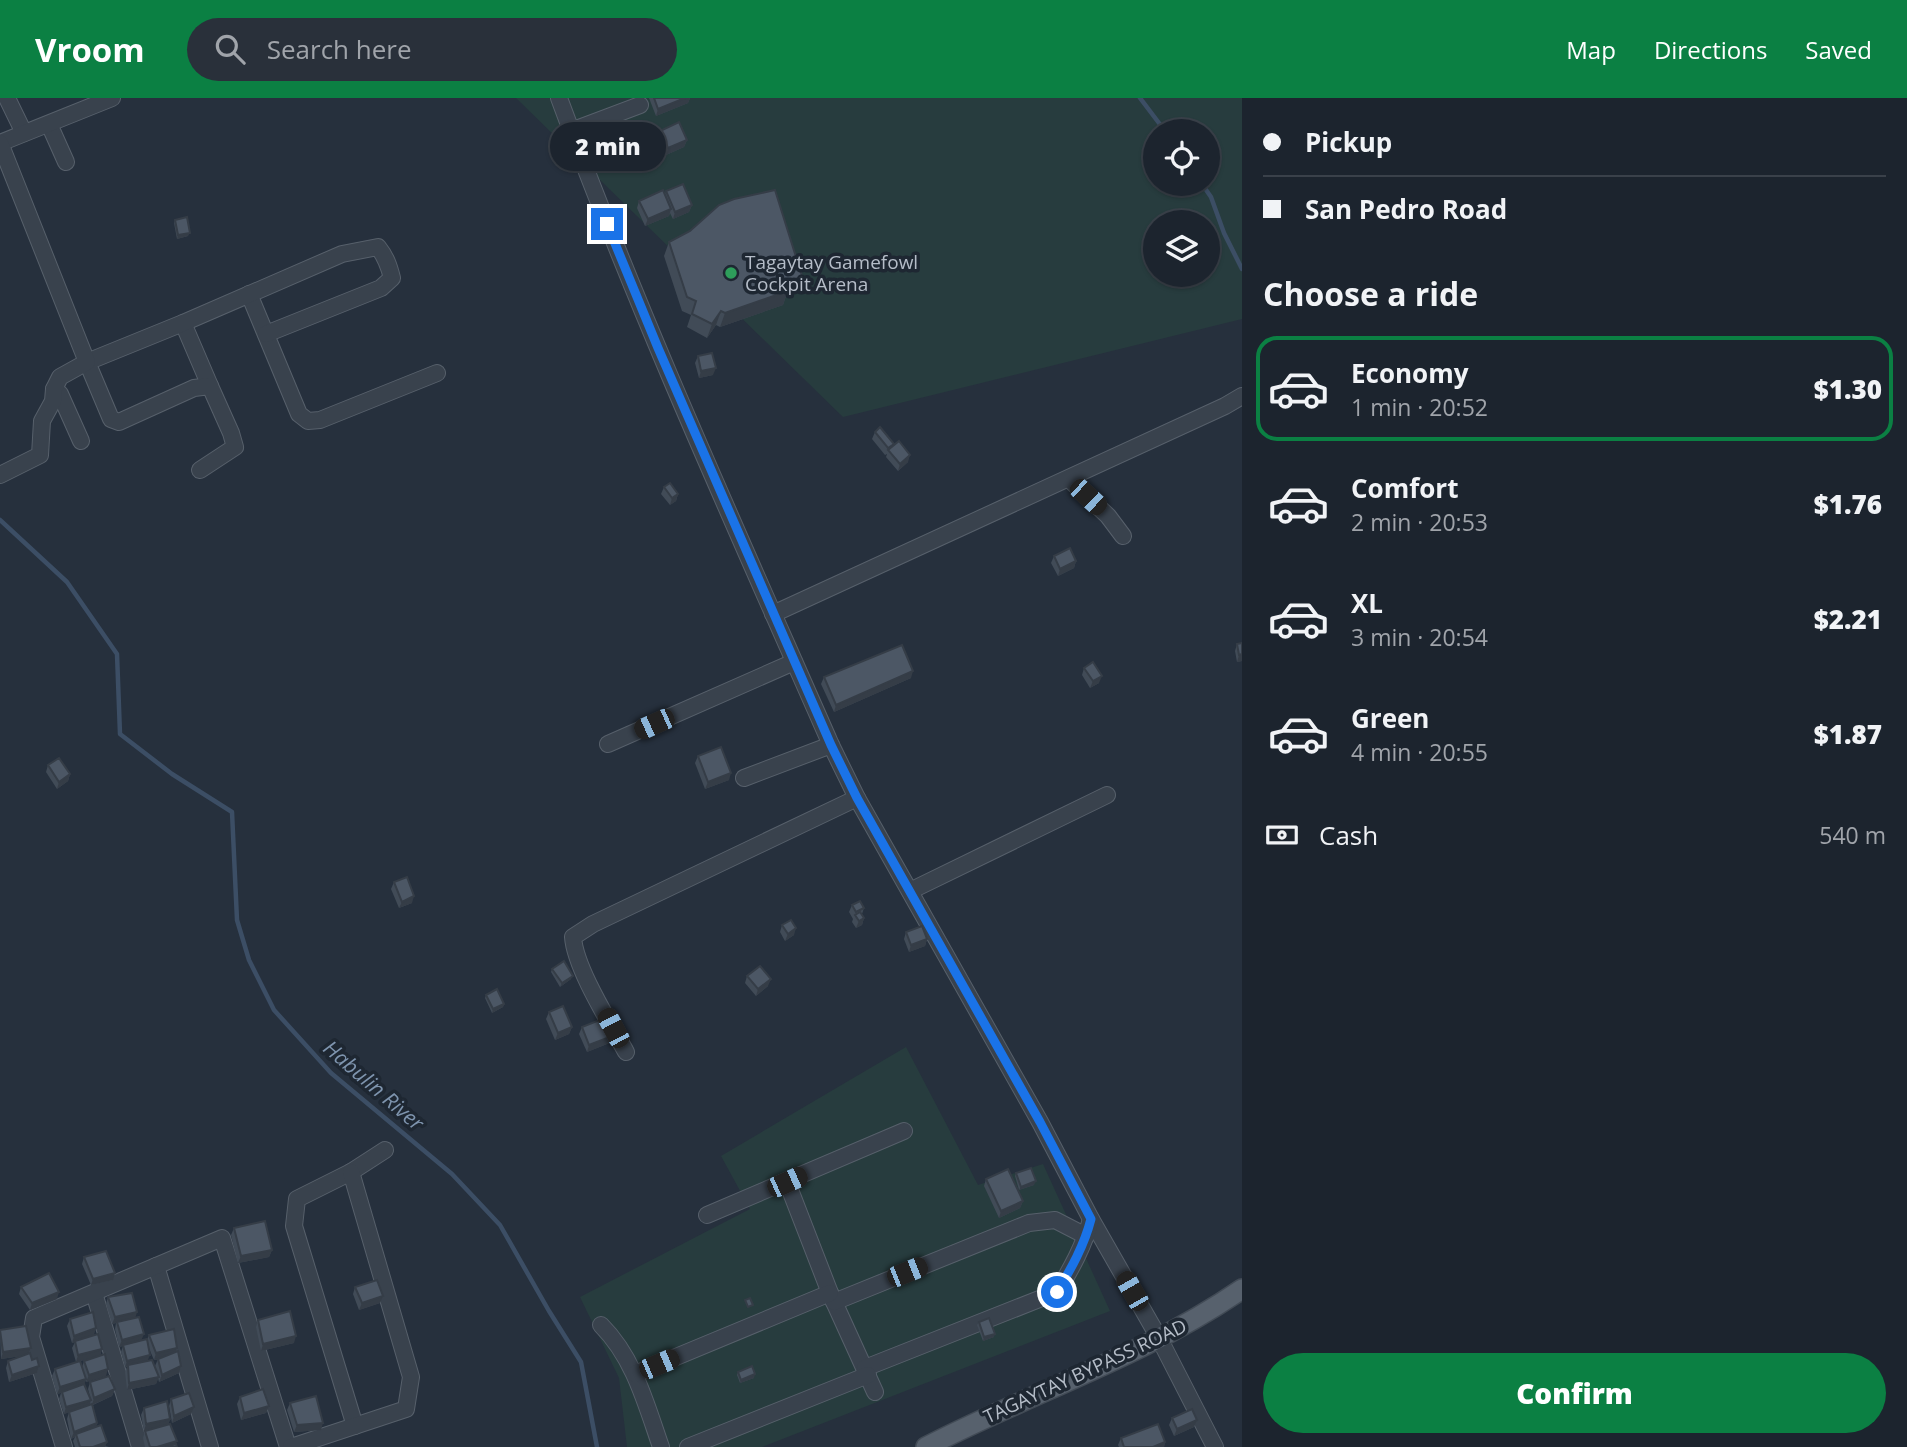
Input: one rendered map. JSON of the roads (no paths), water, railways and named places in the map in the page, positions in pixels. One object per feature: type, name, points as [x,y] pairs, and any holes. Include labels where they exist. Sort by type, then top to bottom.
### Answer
[{"type":"main road","name":"TAGAYTAY BYPASS ROAD","points":[[926,1447],[1159,1338],[1242,1289]]},
{"type":"street","points":[[7,98],[24,133]]},
{"type":"street","points":[[112,98],[0,143],[111,419],[119,422],[194,388],[210,386]]},
{"type":"street","points":[[559,98],[658,348],[831,745],[857,798],[1159,1338],[1208,1445]]},
{"type":"street","points":[[571,131],[640,104]]},
{"type":"street","points":[[49,124],[66,162]]},
{"type":"street","points":[[0,475],[40,455],[42,421],[60,377],[87,362],[342,254],[378,247],[384,255],[392,278],[381,288],[266,334]]},
{"type":"street","points":[[249,294],[299,414],[308,421],[320,420],[437,373]]},
{"type":"street","points":[[183,323],[232,433],[235,447],[201,470]]},
{"type":"street","points":[[54,390],[60,394],[81,441]]},
{"type":"street","points":[[773,614],[1069,479],[1242,396]]},
{"type":"street","points":[[1069,479],[1108,516],[1123,536]]},
{"type":"street","points":[[608,744],[794,662]]},
{"type":"street","points":[[744,778],[831,745]]},
{"type":"street","points":[[910,891],[1107,795]]},
{"type":"street","points":[[625,1052],[588,980],[574,948],[573,937],[593,924],[857,798]]},
{"type":"street","points":[[707,1215],[904,1131]]},
{"type":"street","points":[[355,1426],[294,1226],[297,1199],[351,1172],[386,1150]]},
{"type":"street","points":[[64,1447],[32,1337],[34,1318],[222,1238],[289,1447],[406,1409],[411,1377],[351,1172]]},
{"type":"street","points":[[787,1182],[832,1297],[875,1392]]},
{"type":"street","points":[[688,1447],[1057,1292],[1071,1270],[1091,1219]]},
{"type":"street","points":[[635,1374],[1029,1223],[1055,1220],[1086,1236]]},
{"type":"street","points":[[156,1266],[210,1447]]},
{"type":"street","points":[[94,1293],[140,1447]]},
{"type":"street","points":[[601,1325],[613,1337],[635,1374],[661,1447]]},
{"type":"waterway","points":[[1140,98],[1156,119]]},
{"type":"waterway","points":[[1210,196],[1224,233],[1242,269]]},
{"type":"waterway","name":"Habulin River","points":[[0,520],[67,582],[117,654],[120,734],[172,774],[232,812],[237,920],[249,960],[274,1010],[331,1073],[452,1174],[500,1225],[581,1362],[597,1447]]},
{"type":"place","name":"Tagaytay Gamefowl Cockpit Arena","points":[[731,273]]}]
